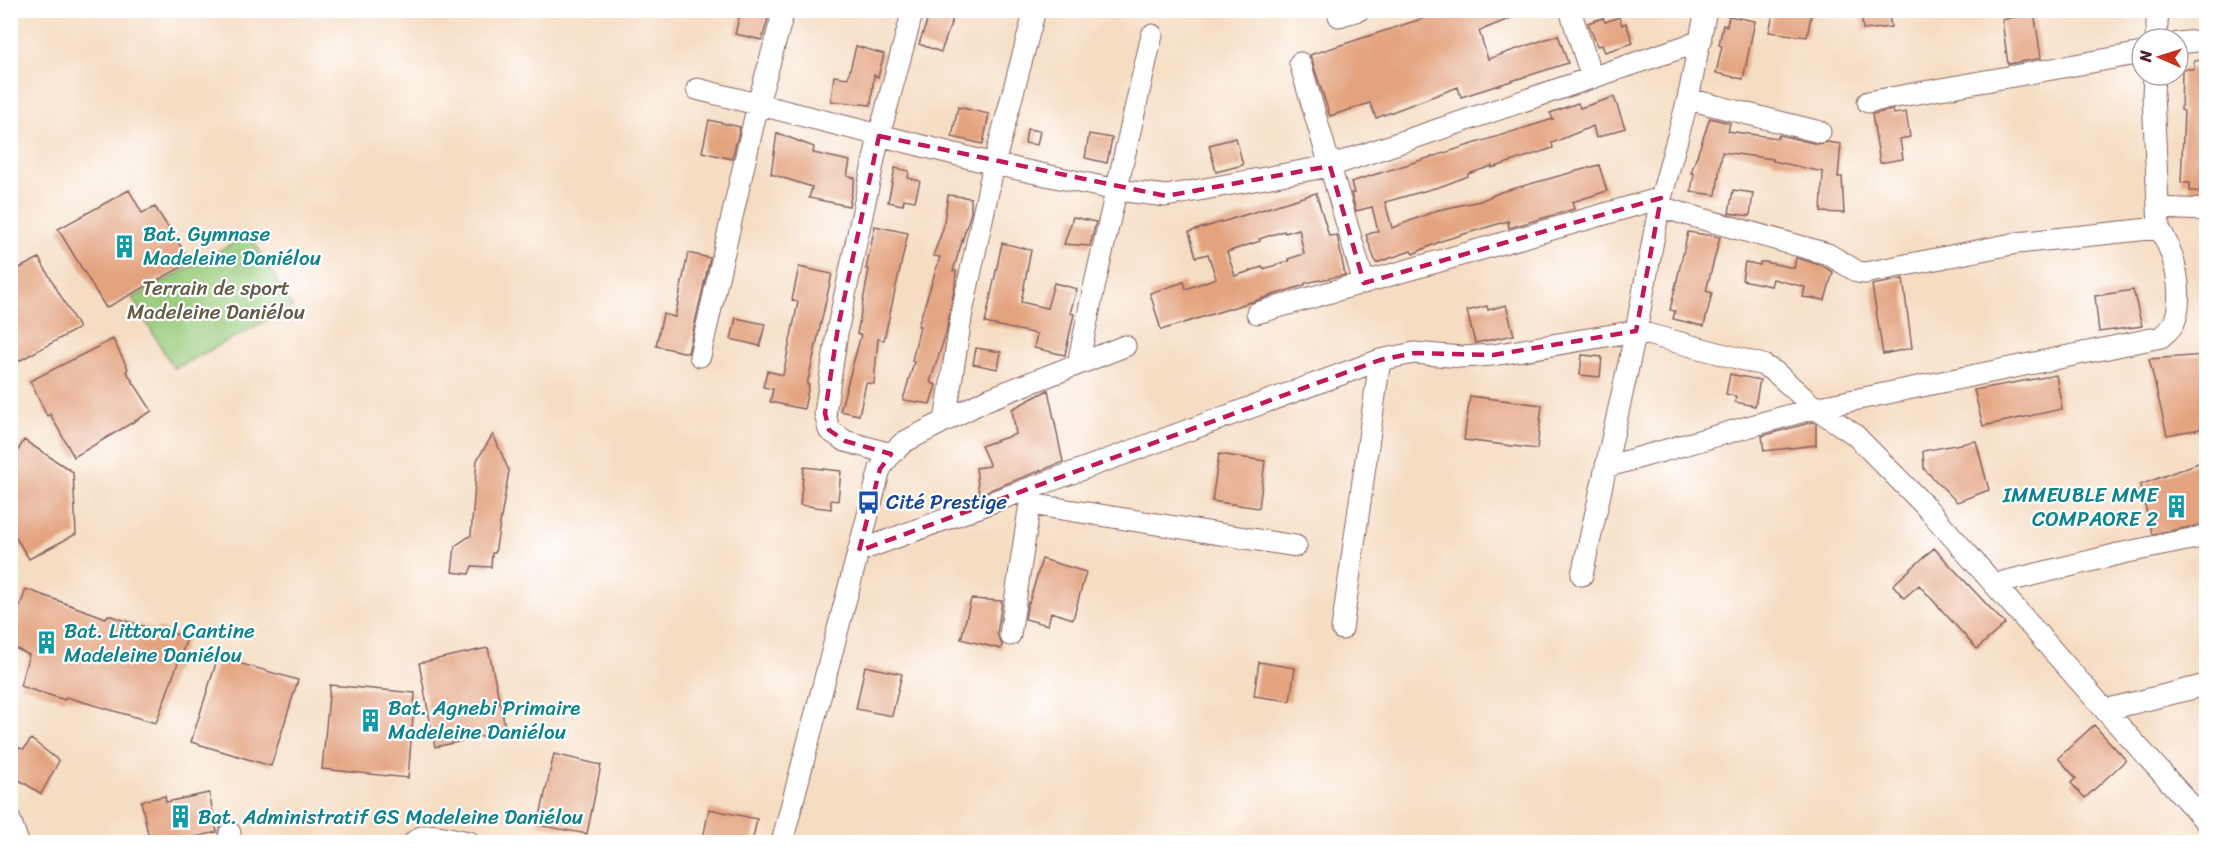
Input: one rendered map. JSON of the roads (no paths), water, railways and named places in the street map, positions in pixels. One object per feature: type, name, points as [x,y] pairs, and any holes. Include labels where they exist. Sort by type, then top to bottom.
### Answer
[{"type":"street","points":[[700,356],[758,104],[784,10]]},
{"type":"street","points":[[891,454],[845,441],[829,430],[825,413],[838,327],[879,136],[913,10]]},
{"type":"street","points":[[945,421],[962,312],[994,164],[1035,10]]},
{"type":"street","points":[[1570,10],[1592,78]]},
{"type":"street","points":[[1582,575],[1636,331],[1661,202],[1688,99],[1706,10]]},
{"type":"street","points":[[2157,27],[2158,10]]},
{"type":"street","points":[[1078,364],[1152,35]]},
{"type":"street","points":[[2190,42],[2206,40]]},
{"type":"street","points":[[697,89],[994,164],[1117,190],[1166,196],[1330,166],[1701,41]]},
{"type":"street","points":[[1868,102],[2130,54]]},
{"type":"street","points":[[1300,63],[1364,283]]},
{"type":"street","points":[[1606,466],[1815,408],[2162,337],[2174,324],[2179,291],[2170,246],[2159,218],[2153,87]]},
{"type":"street","points":[[1688,99],[1820,132]]},
{"type":"street","points":[[1257,314],[1661,202],[1828,254],[1858,272],[1865,273],[2017,243],[2206,210]]},
{"type":"street","points":[[860,551],[1031,496],[1380,360],[1414,353],[1462,357],[1493,356],[1636,331],[1762,365],[1775,372],[1815,408],[1854,434],[1926,507],[2206,822]]},
{"type":"street","points":[[782,843],[880,469],[904,442],[986,400],[1125,346]]},
{"type":"street","points":[[1342,629],[1380,360]]},
{"type":"street","points":[[1031,496],[1296,546]]},
{"type":"street","points":[[1010,635],[1031,496]]},
{"type":"street","points":[[1995,584],[2123,553],[2206,536]]},
{"type":"street","points":[[2105,710],[2206,685]]},
{"type":"street","points":[[10,820],[18,843]]},
{"type":"street","points":[[414,843],[426,835],[469,843]]},
{"type":"place","name":"Bat. Gymnase Madeleine Daniélou","points":[[125,246]]},
{"type":"place","name":"Cité Prestige","points":[[868,502]]},
{"type":"place","name":"IMMEUBLE MME COMPAORE 2","points":[[2176,507]]},
{"type":"place","name":"Bat. Littoral Cantine Madeleine Daniélou","points":[[46,643]]},
{"type":"place","name":"Bat. Agnebi Primaire Madeleine Daniélou","points":[[370,720]]},
{"type":"place","name":"Bat. Administratif GS Madeleine Daniélou","points":[[180,817]]},
{"type":"park label","name":"Terrain de sport Madeleine Daniélou","points":[[216,300]]}]
